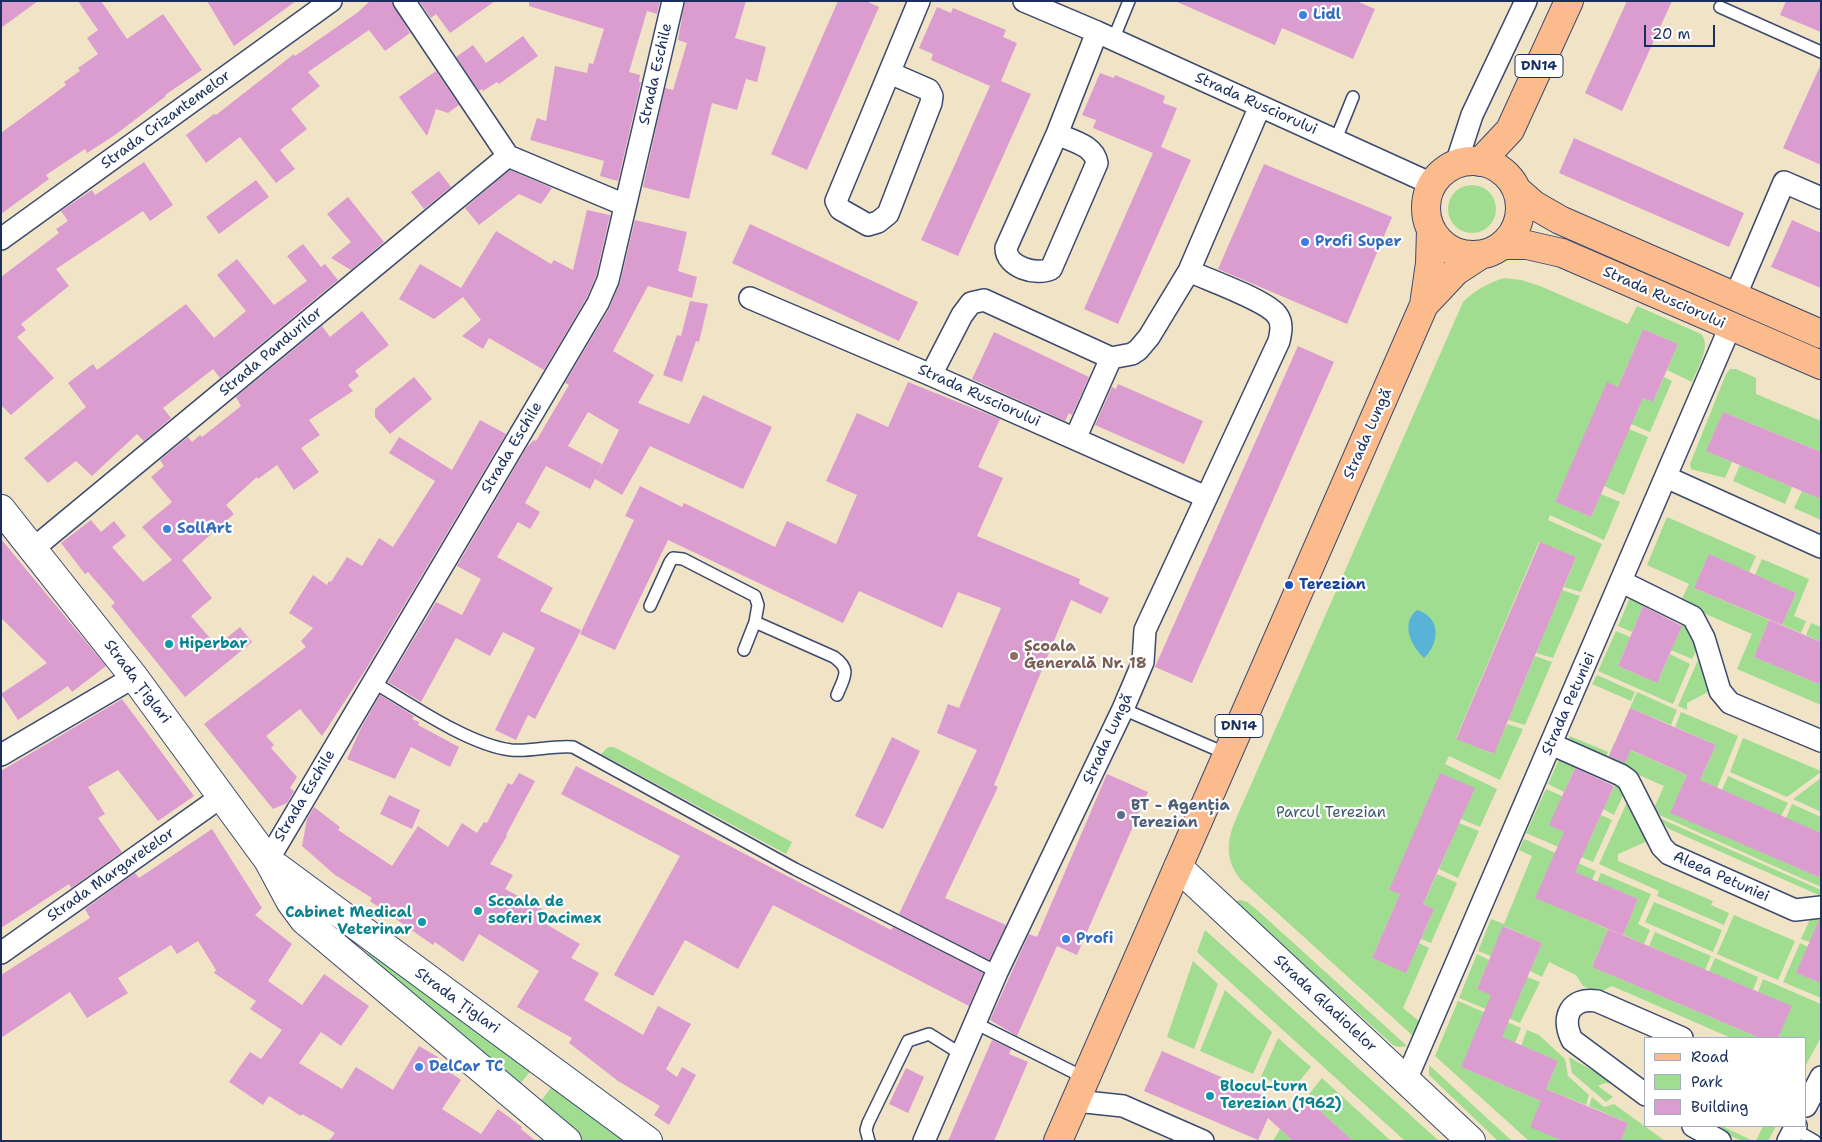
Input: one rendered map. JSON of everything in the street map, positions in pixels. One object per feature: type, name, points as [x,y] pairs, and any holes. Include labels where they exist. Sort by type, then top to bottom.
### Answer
[{"type":"main road","name":"DN14","points":[[1431,230],[1426,207],[1432,184],[1442,172],[1468,163],[1510,130],[1569,1]]},
{"type":"main road","points":[[1504,245],[1514,234],[1520,220],[1521,205],[1514,185],[1510,130]]},
{"type":"main road","points":[[1468,163],[1492,165],[1514,185]]},
{"type":"main road","name":"Strada Rusciorului","points":[[1514,185],[1554,217],[1821,334]]},
{"type":"main road","points":[[1431,230],[1439,242],[1451,250],[1465,255],[1479,256]]},
{"type":"main road","name":"Strada Lungă","points":[[1058,1141],[1424,305],[1430,263],[1431,230]]},
{"type":"main road","name":"DN14","points":[[1479,256],[1492,252],[1504,245]]},
{"type":"main road","name":"Strada Rusciorului","points":[[1504,245],[1527,245],[1562,252],[1730,327],[1821,365]]},
{"type":"main road","name":"Strada Lungă","points":[[1424,305],[1456,271],[1479,256]]},
{"type":"street","name":"Strada Crizantemelor","points":[[1,239],[331,1]]},
{"type":"street","points":[[404,1],[508,156],[625,205]]},
{"type":"street","name":"Strada Eschile","points":[[268,860],[598,302],[608,280],[672,1]]},
{"type":"street","points":[[890,73],[929,90],[932,96],[931,103],[888,214],[878,222],[868,224],[840,209],[836,201],[918,1]]},
{"type":"street","name":"Strada Rusciorului","points":[[1024,1],[1336,139],[1432,184]]},
{"type":"street","points":[[1468,163],[1472,116],[1526,1]]},
{"type":"street","points":[[1057,134],[1089,148],[1096,154],[1097,163],[1051,269],[1044,272],[1036,272],[1011,262],[1006,256],[1006,248],[1057,134],[1105,36]]},
{"type":"street","points":[[930,375],[962,315],[971,303],[984,300],[1111,358],[1132,354],[1138,350],[1149,337],[1188,271],[1260,106]]},
{"type":"street","name":"Strada Pandurilor","points":[[34,548],[508,156]]},
{"type":"street","points":[[1734,297],[1784,182],[1821,198]]},
{"type":"street","name":"Strada Lungă","points":[[924,1141],[998,972],[1123,709],[1143,662],[1145,630],[1281,332],[1280,322],[1276,314],[1262,303],[1188,271]]},
{"type":"street","name":"Strada Rusciorului","points":[[750,298],[1206,497]]},
{"type":"street","name":"Strada Petuniei","points":[[1406,1080],[1622,582],[1730,327]]},
{"type":"street","points":[[1075,439],[1111,358]]},
{"type":"street","points":[[1666,477],[1821,547]]},
{"type":"street","name":"Strada Țiglari","points":[[1,510],[34,548],[134,676],[268,860],[290,901],[314,930],[567,1141]]},
{"type":"street","points":[[1622,582],[1693,617],[1704,638],[1720,691],[1724,698],[1821,741]]},
{"type":"street","points":[[1,755],[134,676]]},
{"type":"street","name":"Aleea Petuniei","points":[[1551,744],[1621,775],[1628,780],[1662,847],[1669,854],[1795,910],[1821,907]]},
{"type":"street","name":"Strada Margaretelor","points":[[1,953],[221,797]]},
{"type":"street","name":"Strada Țiglari","points":[[268,860],[349,923],[648,1141]]},
{"type":"street","name":"Strada Gladiolelor","points":[[1178,868],[1471,1141]]},
{"type":"street","points":[[1644,1094],[1572,1040],[1567,1030],[1566,1020],[1573,1006],[1588,999],[1597,1001],[1680,1037]]},
{"type":"street","points":[[1081,1090],[1203,1141]]},
{"type":"street","points":[[1695,1127],[1720,1141]]},
{"type":"lane","points":[[1105,36],[1130,1]]},
{"type":"lane","points":[[1720,7],[1821,52]]},
{"type":"lane","points":[[1336,139],[1354,97]]},
{"type":"lane","points":[[650,606],[670,562],[673,558],[683,559],[755,596],[758,605],[755,622],[744,650]]},
{"type":"lane","points":[[755,622],[834,657],[844,664],[846,670],[837,695]]},
{"type":"lane","points":[[373,682],[446,724],[497,747],[534,750],[558,746],[573,747],[795,869],[998,972]]},
{"type":"lane","points":[[1123,709],[1227,754]]},
{"type":"lane","points":[[975,1023],[1081,1090]]},
{"type":"lane","points":[[869,1141],[866,1130],[868,1123],[908,1041],[929,1034],[961,1054]]},
{"type":"lane","points":[[1793,1132],[1815,1141]]},
{"type":"green space","points":[[1467,185],[1477,185],[1489,192],[1496,204],[1496,214],[1489,226],[1477,233],[1467,233],[1459,229],[1452,222],[1448,214],[1448,204],[1452,196],[1459,189]]},
{"type":"green space","name":"Parcul Terezian","points":[[1504,278],[1521,280],[1540,286],[1628,324],[1637,306],[1701,334],[1705,345],[1700,364],[1692,382],[1667,370],[1678,344],[1643,329],[1618,387],[1608,383],[1555,502],[1591,517],[1601,494],[1620,502],[1604,540],[1550,515],[1548,520],[1602,544],[1581,592],[1564,587],[1576,557],[1539,542],[1456,738],[1493,754],[1507,724],[1523,729],[1500,780],[1449,756],[1445,764],[1497,789],[1480,827],[1461,819],[1474,788],[1400,894],[1372,958],[1406,972],[1419,943],[1429,948],[1403,1008],[1419,1021],[1413,1036],[1241,880],[1232,866],[1229,845],[1235,821],[1463,302],[1482,287]]},
{"type":"green space","points":[[1730,369],[1736,369],[1756,378],[1756,394],[1821,421],[1821,452],[1723,412],[1707,451],[1732,462],[1725,478],[1691,469],[1690,464],[1726,374]]},
{"type":"green space","points":[[1664,377],[1672,381],[1650,432],[1631,424],[1643,398],[1653,402]]},
{"type":"green space","points":[[1629,429],[1648,437],[1624,495],[1604,486]]},
{"type":"green space","points":[[1740,465],[1792,487],[1785,504],[1733,481]]},
{"type":"green space","points":[[1802,491],[1821,499],[1821,520],[1794,508]]},
{"type":"green space","points":[[1667,517],[1756,556],[1749,572],[1709,555],[1694,588],[1769,620],[1754,657],[1821,685],[1821,705],[1737,669],[1752,634],[1680,603],[1689,584],[1647,565]]},
{"type":"green space","points":[[1762,559],[1809,579],[1794,616],[1806,621],[1801,633],[1782,625],[1796,593],[1755,575]]},
{"type":"green space","points":[[1562,590],[1580,596],[1553,658],[1536,653]]},
{"type":"green space","points":[[1631,595],[1685,618],[1699,645],[1692,659],[1671,650],[1684,621],[1644,604],[1632,632],[1618,626]]},
{"type":"green space","points":[[1811,623],[1821,627],[1821,642],[1806,635]]},
{"type":"green space","points":[[1616,631],[1630,637],[1618,666],[1657,683],[1670,654],[1690,664],[1673,704],[1598,671]]},
{"type":"green space","points":[[1701,653],[1710,691],[1687,703],[1687,710],[1678,706]]},
{"type":"green space","points":[[1535,656],[1552,662],[1525,725],[1508,720]]},
{"type":"green space","points":[[1597,675],[1635,692],[1631,701],[1592,684]]},
{"type":"green space","points":[[1637,692],[1677,710],[1671,725],[1630,708]]},
{"type":"green space","points":[[1681,712],[1738,736],[1717,788],[1700,780],[1716,745],[1675,727]]},
{"type":"green space","points":[[1570,736],[1608,752],[1605,759],[1568,741]]},
{"type":"green space","points":[[1743,738],[1821,772],[1787,797],[1730,772]]},
{"type":"green space","points":[[1614,743],[1687,775],[1671,812],[1821,878],[1821,887],[1655,813],[1654,808],[1664,786],[1607,761]]},
{"type":"green space","points":[[608,747],[614,747],[792,842],[786,854],[601,754]]},
{"type":"green space","points":[[1561,755],[1619,781],[1625,791],[1614,815],[1603,809],[1617,781],[1577,763],[1564,792],[1548,784]]},
{"type":"green space","points":[[1728,776],[1788,803],[1781,816],[1722,790]]},
{"type":"green space","points":[[1821,778],[1821,812],[1793,799]]},
{"type":"green space","points":[[1546,789],[1562,796],[1588,843],[1601,815],[1612,820],[1593,862],[1526,833]]},
{"type":"green space","points":[[1629,798],[1650,840],[1618,854],[1618,861],[1713,901],[1711,905],[1729,913],[1724,925],[1657,896],[1659,891],[1599,864]]},
{"type":"green space","points":[[1792,804],[1821,817],[1821,833],[1786,818]]},
{"type":"green space","points":[[1657,817],[1821,890],[1821,896],[1669,829]]},
{"type":"green space","points":[[1459,823],[1479,831],[1458,878],[1439,869]]},
{"type":"green space","points":[[1524,839],[1596,871],[1592,880],[1536,898],[1608,929],[1592,967],[1758,1037],[1729,1037],[1612,986],[1598,993],[1583,986],[1576,975],[1549,962],[1542,977],[1530,971],[1542,943],[1504,926],[1491,956],[1478,951],[1491,919],[1504,924],[1532,856],[1519,850]]},
{"type":"green space","points":[[1601,873],[1651,894],[1638,924],[1650,930],[1644,944],[1623,935],[1638,899],[1597,882]]},
{"type":"green space","points":[[1437,874],[1457,883],[1431,943],[1421,939],[1434,909],[1423,904]]},
{"type":"green space","points":[[1240,900],[1247,902],[1256,909],[1407,1046],[1399,1047],[1393,1045],[1234,902]]},
{"type":"green space","points":[[1654,902],[1722,930],[1713,952],[1645,922]]},
{"type":"green space","points":[[1734,915],[1795,941],[1778,980],[1717,954]]},
{"type":"green space","points":[[1821,916],[1810,942],[1801,939],[1811,917]]},
{"type":"green space","points":[[1205,930],[1439,1141],[1405,1141],[1197,952]]},
{"type":"green space","points":[[1655,932],[1711,956],[1705,970],[1649,946]]},
{"type":"green space","points":[[1800,943],[1808,947],[1797,973],[1821,983],[1821,998],[1783,982]]},
{"type":"green space","points":[[373,948],[533,1068],[515,1090],[360,964]]},
{"type":"green space","points":[[1477,954],[1489,960],[1477,989],[1527,977],[1540,982],[1520,1023],[1459,998]]},
{"type":"green space","points":[[1715,958],[1758,977],[1753,990],[1709,972]]},
{"type":"green space","points":[[1193,961],[1218,984],[1194,1049],[1167,1037]]},
{"type":"green space","points":[[1763,979],[1821,1004],[1821,1037],[1807,1063],[1807,1037],[1778,1037],[1791,1006],[1758,992]]},
{"type":"green space","points":[[1225,990],[1272,1032],[1253,1074],[1200,1051]]},
{"type":"green space","points":[[1458,1001],[1521,1028],[1515,1043],[1478,1028],[1461,1067],[1541,1101],[1563,1141],[1529,1141],[1435,1056]]},
{"type":"green space","points":[[1527,1030],[1539,1035],[1565,1059],[1568,1076],[1589,1095],[1586,1105],[1546,1089],[1558,1061],[1521,1046]]},
{"type":"green space","points":[[1278,1038],[1311,1067],[1292,1090],[1261,1077]]},
{"type":"green space","points":[[1569,1057],[1616,1084],[1605,1083],[1598,1086],[1613,1097],[1606,1102],[1572,1073]]},
{"type":"green space","points":[[1429,1065],[1512,1141],[1498,1141],[1429,1075]]},
{"type":"green space","points":[[1322,1078],[1391,1141],[1353,1141],[1307,1099],[1293,1114]]},
{"type":"green space","points":[[554,1084],[630,1141],[577,1141],[536,1107]]},
{"type":"green space","points":[[1592,1097],[1604,1107],[1614,1104],[1665,1141],[1621,1141],[1628,1123],[1589,1106]]},
{"type":"green space","points":[[1712,1127],[1724,1127],[1753,1141],[1742,1141]]},
{"type":"green space","points":[[1763,1127],[1775,1127],[1768,1141],[1756,1141]]},
{"type":"green space","points":[[1280,1129],[1293,1141],[1273,1141]]},
{"type":"water","points":[[1417,610],[1425,613],[1430,618],[1436,631],[1433,645],[1424,658],[1415,647],[1408,628],[1412,615]]},
{"type":"building","points":[[1,1],[38,1],[1,28]]},
{"type":"building","points":[[78,1],[101,1],[127,39],[163,14],[202,70],[165,95],[115,135],[87,153],[85,149],[46,175],[49,179],[1,214],[1,133],[66,85],[64,82],[80,71],[78,68],[98,54],[87,38],[98,30]]},
{"type":"building","points":[[207,1],[296,1],[234,46]]},
{"type":"building","points":[[370,1],[392,1],[410,33],[385,51],[369,30],[308,72],[320,86],[291,109],[307,129],[280,150],[295,169],[276,183],[240,137],[206,163],[186,135],[214,114],[216,115],[294,54],[295,56],[357,13]]},
{"type":"building","points":[[419,1],[495,1],[450,33],[436,14],[431,18]]},
{"type":"building","points":[[529,1],[660,1],[657,14],[647,11],[629,72],[640,75],[639,82],[641,82],[618,181],[600,176],[604,161],[530,140],[537,118],[546,121],[555,66],[587,73],[589,63],[593,64],[604,29],[529,6]]},
{"type":"building","points":[[685,1],[746,1],[735,38],[766,47],[757,82],[746,79],[737,110],[712,103],[689,199],[643,187],[665,88],[673,90],[687,43],[678,40]]},
{"type":"building","points":[[838,1],[866,1],[879,7],[807,170],[771,154]]},
{"type":"building","points":[[1175,1],[1356,1],[1375,9],[1353,59],[1282,28],[1275,45]]},
{"type":"building","points":[[1627,1],[1672,1],[1622,111],[1585,93]]},
{"type":"building","points":[[1786,1],[1821,1],[1821,32],[1780,15]]},
{"type":"building","points":[[937,7],[951,13],[953,8],[1006,30],[1003,37],[1017,43],[1001,81],[1031,94],[958,256],[921,240],[990,86],[931,60],[933,54],[919,48]]},
{"type":"building","points":[[523,36],[538,56],[499,84],[497,82],[483,91],[482,89],[479,91],[456,57],[473,45],[486,63]]},
{"type":"building","points":[[1821,64],[1821,165],[1783,148]]},
{"type":"building","points":[[436,71],[459,105],[448,113],[436,109],[427,136],[399,97]]},
{"type":"building","points":[[1100,73],[1114,78],[1115,75],[1165,96],[1163,103],[1177,108],[1161,147],[1191,160],[1118,324],[1084,309],[1153,153],[1093,128],[1096,120],[1082,115]]},
{"type":"building","points":[[1574,138],[1744,213],[1729,247],[1559,173]]},
{"type":"building","points":[[144,162],[173,205],[150,221],[143,211],[56,269],[69,286],[21,324],[26,330],[17,337],[54,378],[11,415],[1,405],[1,277],[59,233],[56,229],[68,221],[61,211],[92,190],[95,195]]},
{"type":"building","name":"Profi Super","points":[[1264,164],[1392,217],[1347,324],[1218,269]]},
{"type":"building","points":[[510,170],[552,188],[541,204],[519,194],[479,225],[465,208]]},
{"type":"building","points":[[439,171],[451,187],[424,209],[411,192]]},
{"type":"building","points":[[256,180],[269,197],[219,234],[206,217]]},
{"type":"building","points":[[348,197],[384,242],[351,270],[331,258],[351,242],[327,214]]},
{"type":"building","points":[[587,210],[610,215],[596,276],[587,297],[544,370],[489,338],[483,349],[462,336],[481,320],[463,297],[434,319],[399,299],[420,264],[461,288],[496,231],[551,264],[554,260],[573,270]]},
{"type":"building","points":[[635,220],[687,232],[678,271],[697,277],[692,298],[648,286],[613,351],[654,375],[638,403],[689,424],[703,395],[772,427],[743,489],[650,446],[622,495],[595,479],[590,489],[546,466],[525,503],[540,512],[530,529],[518,522],[497,557],[553,588],[540,611],[581,630],[535,719],[528,715],[516,740],[495,730],[535,648],[503,632],[490,656],[456,638],[421,702],[388,682],[436,602],[462,615],[481,579],[457,566],[527,447],[534,440],[536,441],[569,385],[565,383],[609,309],[620,283]],"holes":[[[588,412],[619,430],[595,479],[602,464],[568,446]]]},
{"type":"building","points":[[1792,220],[1821,233],[1821,288],[1771,267]]},
{"type":"building","points":[[750,224],[918,302],[899,341],[732,263]]},
{"type":"building","points":[[303,244],[321,267],[325,264],[338,280],[220,378],[213,369],[163,408],[171,418],[144,441],[137,434],[92,476],[76,461],[48,483],[24,458],[86,407],[68,383],[93,364],[97,370],[186,304],[214,338],[246,311],[217,275],[237,259],[274,305],[307,281],[287,256]]},
{"type":"building","points":[[690,301],[708,304],[699,342],[696,341],[682,382],[663,375],[677,335],[681,336]]},
{"type":"building","points":[[362,311],[389,345],[355,371],[359,376],[348,385],[353,391],[309,420],[320,435],[301,448],[319,472],[294,490],[277,465],[258,479],[257,477],[226,505],[234,514],[182,560],[212,598],[191,616],[217,646],[240,627],[252,642],[185,697],[111,606],[115,603],[88,572],[85,574],[61,543],[91,520],[101,532],[114,521],[126,536],[112,547],[143,582],[172,560],[142,527],[172,502],[151,477],[164,466],[160,460],[188,437],[192,442],[200,435],[202,437],[241,406],[236,397],[322,326],[330,337]]},
{"type":"building","points":[[1643,329],[1678,344],[1653,402],[1643,398],[1591,517],[1555,502],[1607,382],[1618,387]]},
{"type":"building","points":[[994,332],[1089,377],[1072,415],[1069,413],[1065,421],[972,379]]},
{"type":"building","points":[[1298,346],[1334,362],[1192,683],[1155,667]]},
{"type":"building","points":[[414,377],[432,399],[390,434],[375,417],[375,409]]},
{"type":"building","points":[[908,382],[1000,419],[978,467],[1003,478],[977,536],[1080,579],[1079,584],[1109,598],[1101,614],[1071,600],[994,785],[998,787],[945,898],[1006,925],[989,960],[899,914],[977,750],[937,733],[948,704],[959,708],[1001,608],[958,592],[942,628],[859,591],[843,623],[668,540],[615,650],[580,634],[634,520],[625,516],[640,486],[682,507],[684,503],[775,547],[787,521],[836,544],[857,495],[826,481],[857,413],[888,427]]},
{"type":"building","points":[[1118,384],[1203,421],[1184,464],[1095,425],[1112,387],[1116,389]]},
{"type":"building","points":[[1723,412],[1821,452],[1821,499],[1706,451]]},
{"type":"building","points":[[480,420],[506,434],[366,669],[322,736],[300,709],[266,736],[274,745],[271,748],[297,777],[290,788],[294,791],[287,803],[273,809],[204,724],[306,647],[301,641],[313,628],[289,613],[313,575],[327,585],[329,581],[331,582],[347,557],[362,566],[379,538],[393,547],[435,481],[389,453],[399,437],[452,470]]},
{"type":"building","points":[[1,539],[106,666],[72,692],[68,686],[18,720],[1,694],[47,663],[1,618]]},
{"type":"building","points":[[1540,542],[1576,557],[1494,754],[1456,739]]},
{"type":"building","points":[[1709,554],[1796,593],[1782,625],[1694,588]]},
{"type":"building","points":[[1643,606],[1682,626],[1657,683],[1618,666]]},
{"type":"building","points":[[1769,620],[1821,642],[1821,685],[1754,657]]},
{"type":"building","points":[[380,695],[414,716],[412,719],[419,722],[418,725],[459,747],[450,767],[411,747],[395,779],[347,759],[361,728]]},
{"type":"building","points":[[122,699],[194,796],[158,821],[118,770],[88,787],[105,814],[98,818],[122,852],[71,888],[69,884],[1,928],[1,771]]},
{"type":"building","points":[[1630,708],[1716,745],[1700,780],[1821,833],[1821,878],[1670,813],[1687,775],[1631,750],[1625,763],[1609,756]]},
{"type":"building","points":[[892,737],[920,751],[883,829],[855,816]]},
{"type":"building","points":[[576,766],[891,930],[893,927],[983,973],[969,1006],[773,905],[738,969],[685,940],[653,996],[614,975],[680,856],[561,794]]},
{"type":"building","points":[[1575,768],[1614,786],[1575,872],[1638,899],[1623,935],[1535,898],[1564,832],[1549,825]]},
{"type":"building","points":[[519,773],[535,781],[507,836],[490,864],[513,875],[505,889],[544,910],[539,920],[580,944],[571,958],[599,973],[584,1000],[643,1035],[658,1006],[691,1024],[666,1069],[677,1077],[682,1067],[696,1075],[669,1125],[654,1115],[660,1106],[618,1081],[569,1043],[572,1038],[517,1007],[539,971],[479,934],[463,962],[435,942],[433,945],[370,901],[372,898],[335,875],[302,846],[307,819],[314,807],[340,827],[338,830],[392,866],[418,826],[448,847],[462,823],[477,833],[484,822],[487,823],[508,783],[512,785]]},
{"type":"building","points":[[1440,773],[1475,788],[1423,904],[1434,909],[1406,973],[1372,958],[1400,894],[1389,890]]},
{"type":"building","points":[[1107,774],[1148,792],[1077,955],[1057,946],[1017,1036],[990,1020],[1029,934],[1037,937]]},
{"type":"building","points":[[389,795],[420,810],[412,829],[380,814]]},
{"type":"building","points":[[212,829],[262,908],[255,915],[292,944],[268,981],[302,1005],[324,974],[369,1006],[341,1046],[321,1032],[299,1063],[342,1089],[356,1067],[393,1090],[419,1046],[438,1057],[435,1062],[461,1080],[442,1109],[481,1134],[498,1109],[522,1127],[521,1129],[536,1141],[329,1141],[335,1133],[302,1114],[301,1116],[269,1096],[263,1105],[229,1082],[250,1052],[261,1059],[282,1030],[250,1009],[256,1001],[214,973],[216,970],[198,941],[177,954],[171,945],[118,978],[128,993],[87,1018],[70,992],[1,1038],[1,975],[90,918],[85,909],[135,873],[139,878]]},
{"type":"building","points":[[1819,920],[1821,920],[1821,983],[1796,973]]},
{"type":"building","points":[[1503,926],[1542,943],[1502,1037],[1558,1061],[1546,1089],[1628,1123],[1621,1141],[1563,1141],[1530,1127],[1541,1101],[1461,1067],[1491,995],[1477,989]]},
{"type":"building","points":[[1608,929],[1792,1006],[1778,1037],[1758,1037],[1592,967]]},
{"type":"building","points":[[992,1040],[1011,1049],[1009,1054],[1028,1062],[994,1141],[948,1141]]},
{"type":"building","name":"Blocul-turn Terezian (1962)","points":[[1162,1051],[1296,1110],[1307,1099],[1353,1141],[1293,1141],[1268,1118],[1258,1140],[1144,1091]]},
{"type":"building","points":[[906,1068],[924,1077],[908,1113],[889,1104]]},
{"type":"place","name":"Lidl","points":[[1303,15]]},
{"type":"place","name":"Profi Super","points":[[1305,242]]},
{"type":"place","name":"SollArt","points":[[167,529]]},
{"type":"place","name":"Terezian","points":[[1289,585]]},
{"type":"place","name":"Hiperbar","points":[[169,644]]},
{"type":"place","name":"Școala Generală Nr. 18","points":[[1014,656]]},
{"type":"place","name":"BT - Agenția Terezian","points":[[1121,815]]},
{"type":"place","name":"Scoala de soferi Dacimex","points":[[478,911]]},
{"type":"place","name":"Cabinet Medical Veterinar","points":[[422,922]]},
{"type":"place","name":"Profi","points":[[1066,939]]},
{"type":"place","name":"DelCar TC","points":[[419,1067]]},
{"type":"place","name":"Blocul-turn Terezian (1962)","points":[[1210,1096]]}]
